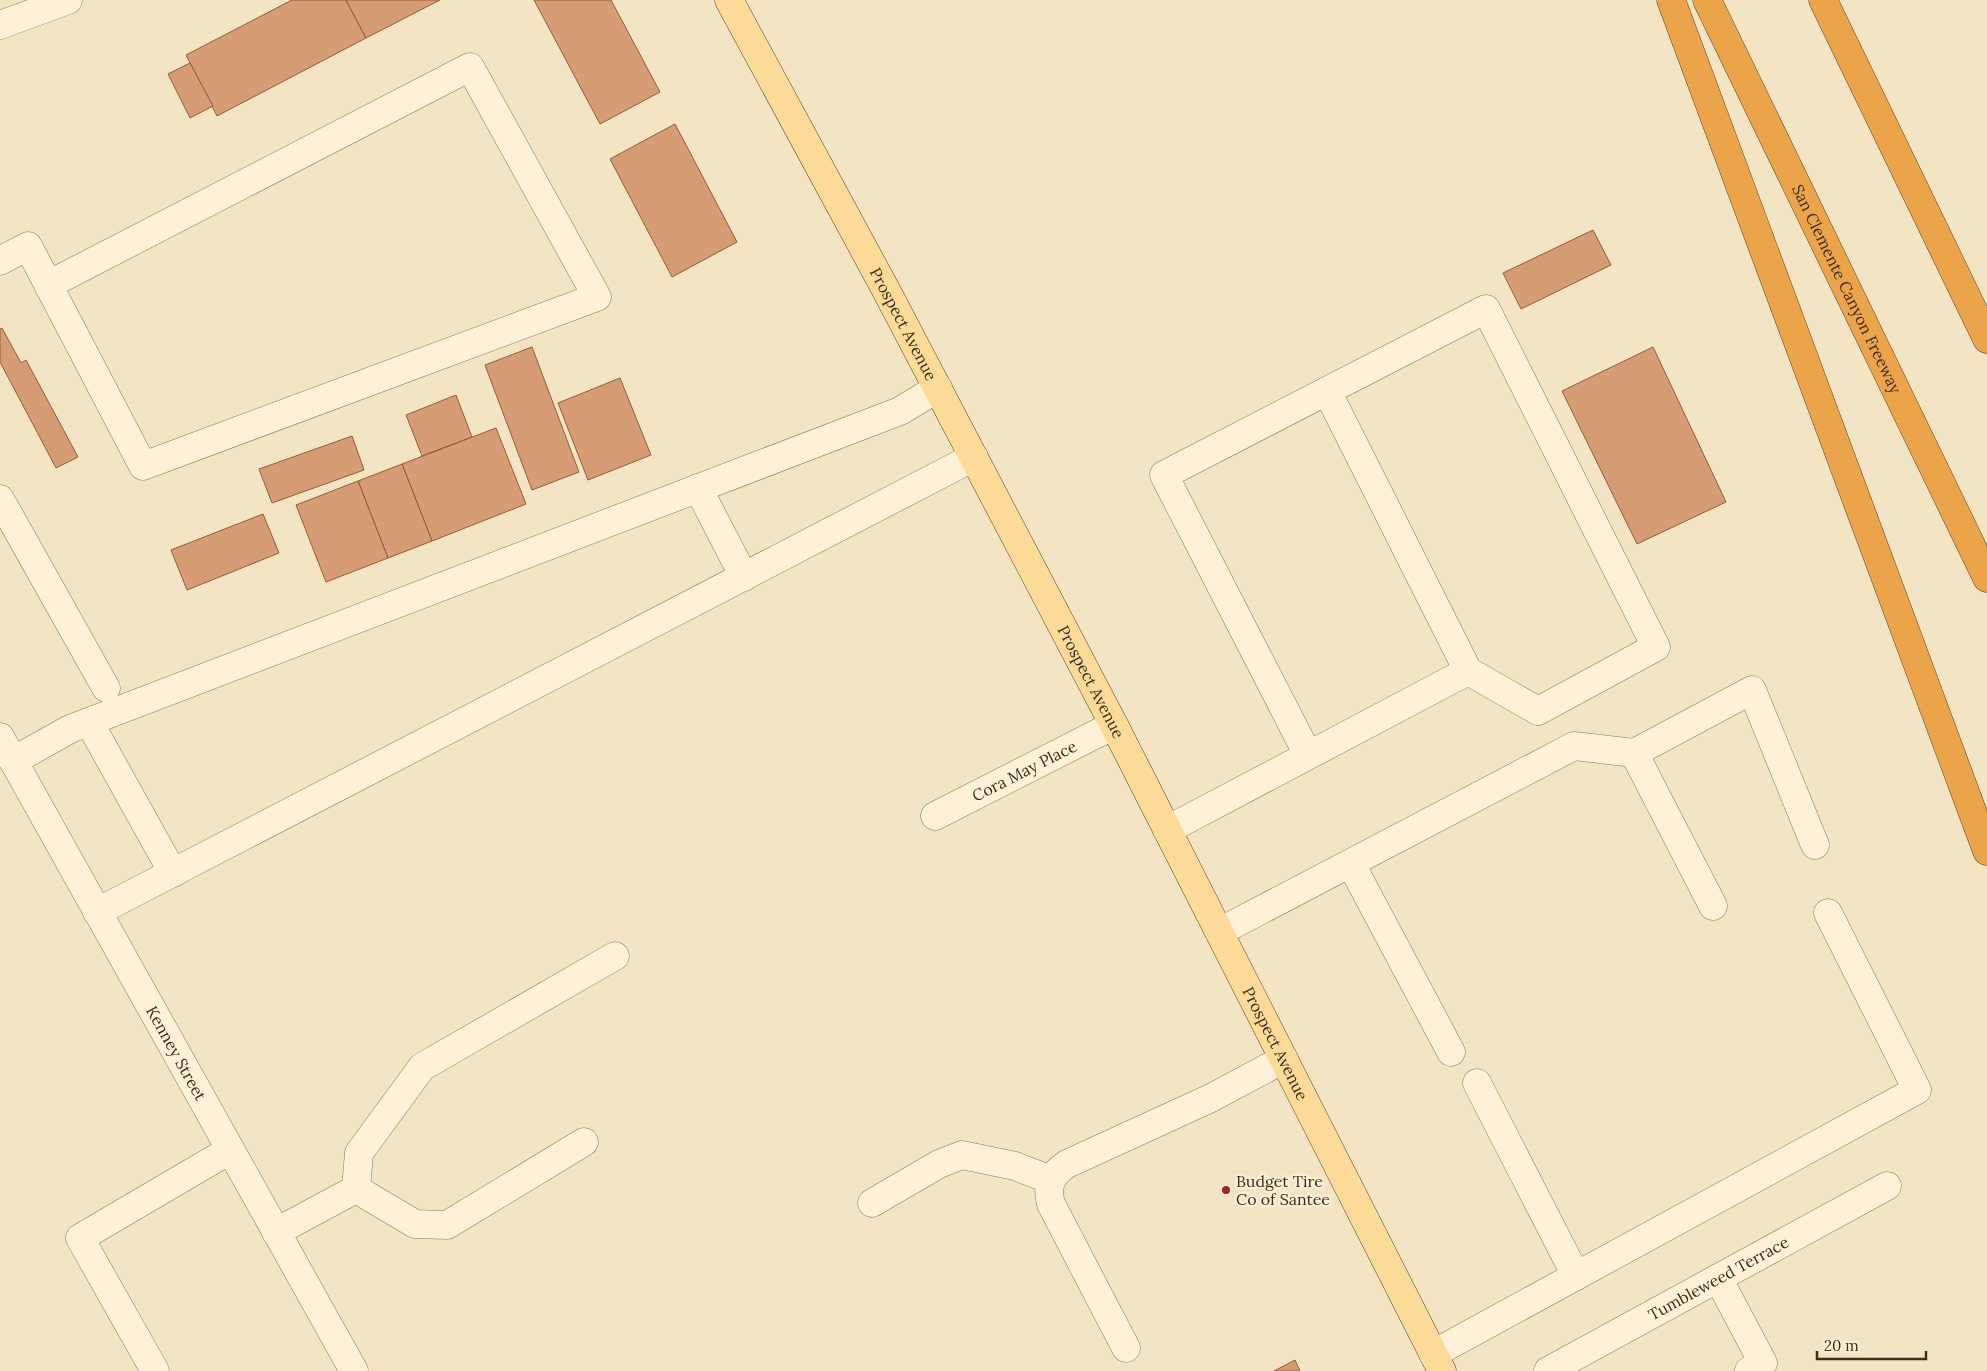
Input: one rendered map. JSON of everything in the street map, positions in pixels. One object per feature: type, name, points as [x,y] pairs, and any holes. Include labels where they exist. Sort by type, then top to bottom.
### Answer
[{"type":"highway","points":[[1671,0],[1987,851]]},
{"type":"highway","name":"San Clemente Canyon Freeway","points":[[1707,0],[1987,578]]},
{"type":"highway","points":[[1823,0],[1987,339]]},
{"type":"highway","points":[[1915,191],[1987,306]]},
{"type":"main road","name":"Prospect Avenue","points":[[729,0],[938,388],[1114,725],[1437,1363]]},
{"type":"street","points":[[0,25],[68,0]]},
{"type":"street","points":[[0,261],[28,246],[48,285],[143,466],[597,297],[470,68],[48,285]]},
{"type":"street","points":[[1308,755],[1164,475],[1486,309],[1656,647],[1538,711],[1468,670],[1327,391]]},
{"type":"street","points":[[13,761],[70,730],[89,722],[900,411],[938,388]]},
{"type":"street","points":[[97,912],[974,457]]},
{"type":"street","points":[[698,488],[744,577]]},
{"type":"street","points":[[0,499],[106,688]]},
{"type":"street","points":[[1167,830],[1468,670]]},
{"type":"street","points":[[1219,932],[1574,746],[1634,753],[1752,690],[1815,845]]},
{"type":"street","points":[[89,722],[173,873]]},
{"type":"street","name":"Cora May Place","points":[[935,816],[1114,725]]},
{"type":"street","name":"Kenney Street","points":[[0,737],[354,1371]]},
{"type":"street","points":[[1634,753],[1713,906]]},
{"type":"street","points":[[1351,864],[1451,1052]]},
{"type":"street","points":[[1437,1363],[1576,1276],[1917,1090],[1828,913]]},
{"type":"street","points":[[356,1189],[359,1153],[422,1067],[615,956]]},
{"type":"street","points":[[1126,1348],[1051,1204],[1048,1192],[1051,1180],[1056,1172],[1067,1164],[1212,1098],[1284,1059]]},
{"type":"street","points":[[1476,1083],[1576,1276]]},
{"type":"street","points":[[356,1189],[415,1224],[447,1225],[584,1142]]},
{"type":"street","points":[[155,1371],[80,1238],[230,1150]]},
{"type":"street","points":[[872,1203],[939,1164],[962,1155],[1015,1166],[1051,1180]]},
{"type":"street","name":"Tumbleweed Terrace","points":[[1548,1371],[1887,1186]]},
{"type":"street","points":[[276,1232],[356,1189]]},
{"type":"street","points":[[1718,1278],[1763,1363],[1749,1371]]},
{"type":"building","points":[[292,0],[346,0],[366,38],[217,116],[186,55]]},
{"type":"building","points":[[346,0],[440,0],[366,38]]},
{"type":"building","points":[[534,0],[611,0],[660,92],[600,124]]},
{"type":"building","points":[[190,63],[213,106],[190,118],[168,74]]},
{"type":"building","points":[[675,124],[737,242],[672,277],[610,159]]},
{"type":"building","points":[[1593,230],[1611,265],[1521,309],[1503,273]]},
{"type":"building","points":[[2,328],[21,363],[26,360],[78,457],[56,468],[0,362],[0,329]]},
{"type":"building","points":[[532,347],[579,472],[532,490],[485,365]]},
{"type":"building","points":[[1653,347],[1726,502],[1637,544],[1562,391]]},
{"type":"building","points":[[620,378],[651,455],[588,480],[558,403]]},
{"type":"building","points":[[456,395],[472,437],[422,456],[406,415]]},
{"type":"building","points":[[496,428],[526,504],[432,541],[402,464]]},
{"type":"building","points":[[352,436],[364,470],[272,503],[259,469]]},
{"type":"building","points":[[402,464],[432,541],[388,558],[358,481]]},
{"type":"building","points":[[358,481],[388,558],[326,582],[296,505]]},
{"type":"building","points":[[263,514],[279,553],[187,590],[171,550]]},
{"type":"building","points":[[1295,1360],[1300,1371],[1274,1371]]},
{"type":"place","name":"Budget Tire Co of Santee","points":[[1226,1190]]}]
